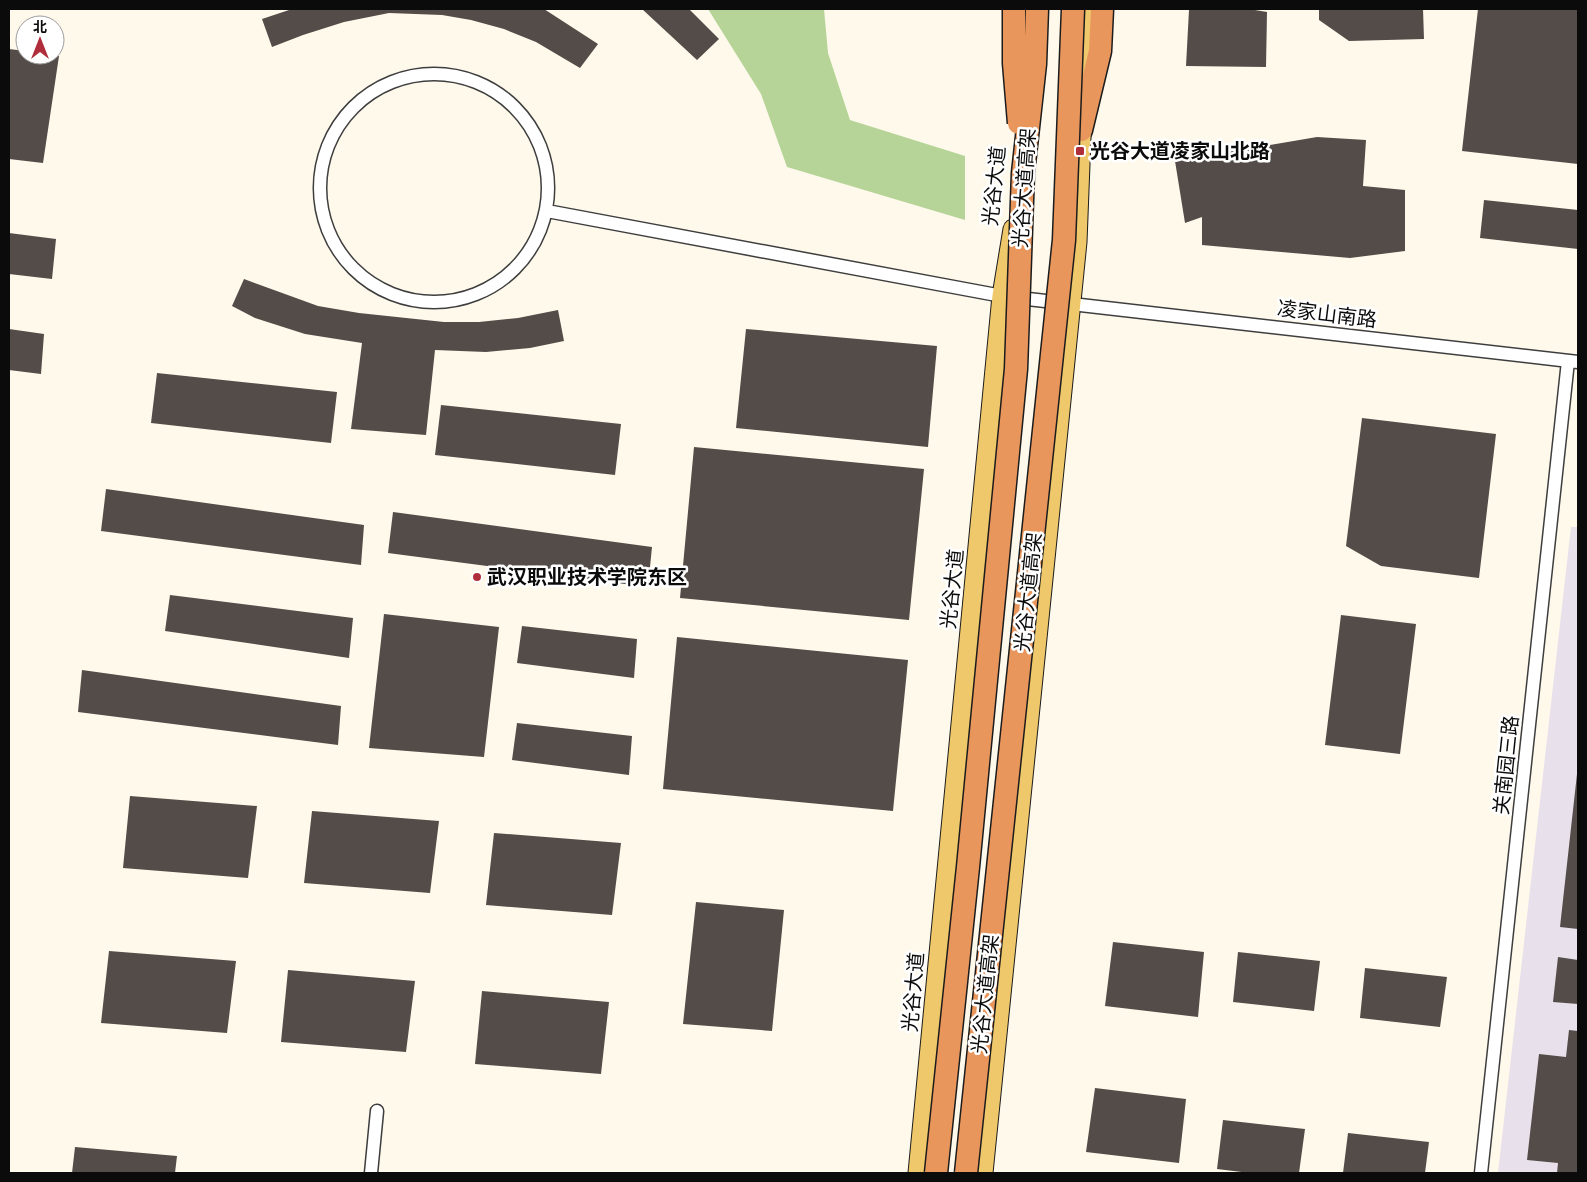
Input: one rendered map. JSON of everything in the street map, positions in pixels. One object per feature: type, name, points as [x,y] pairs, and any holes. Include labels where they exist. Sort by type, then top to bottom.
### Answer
[{"type":"highway","points":[[1014,9],[1014,63],[1023,173]]},
{"type":"highway","name":"光谷大道高架","points":[[936,1173],[970,847],[1016,369],[1023,173],[1035,64],[1038,9]]},
{"type":"highway","name":"光谷大道高架","points":[[966,1173],[1064,240],[1073,9]]},
{"type":"highway","points":[[1081,130],[1100,51],[1102,9]]},
{"type":"main road","name":"光谷大道","points":[[918,1173],[1002,296],[1014,227],[1027,76],[1030,9]]},
{"type":"main road","points":[[983,1173],[1077,242],[1086,9]]},
{"type":"street","points":[[417,76],[454,76],[488,87],[517,110],[538,139],[548,174],[547,211],[533,248],[507,277],[472,297],[433,303],[394,296],[360,276],[335,246],[321,209],[320,172],[331,138],[353,108],[375,92],[382,87],[417,76]]},
{"type":"street","name":"凌家山南路","points":[[547,211],[1002,296],[1573,362]]},
{"type":"street","name":"关南园三路","points":[[1481,1173],[1573,362]]},
{"type":"street","points":[[371,1173],[377,1111]]},
{"type":"shaded area","points":[[1571,527],[1578,527],[1578,1173],[1498,1173]]},
{"type":"green space","points":[[708,9],[824,9],[828,53],[850,120],[965,156],[965,220],[787,167],[761,94]]},
{"type":"building","points":[[292,9],[544,9],[598,44],[580,68],[536,42],[504,29],[471,20],[442,15],[389,13],[344,22],[272,47],[262,19]]},
{"type":"building","points":[[642,9],[689,9],[719,39],[697,60]]},
{"type":"building","points":[[1249,9],[1267,12],[1266,67],[1186,66],[1189,10]]},
{"type":"building","points":[[1319,9],[1423,9],[1424,39],[1349,41],[1319,20]]},
{"type":"building","points":[[1478,9],[1578,9],[1578,164],[1462,151]]},
{"type":"building","points":[[9,49],[15,50],[15,65],[58,65],[43,163],[9,159]]},
{"type":"building","points":[[1317,137],[1366,140],[1363,186],[1405,190],[1405,251],[1350,258],[1202,245],[1202,217],[1185,223],[1175,161]]},
{"type":"building","points":[[1484,200],[1578,210],[1578,249],[1480,238]]},
{"type":"building","points":[[9,233],[56,239],[52,279],[9,274]]},
{"type":"building","points":[[244,279],[318,306],[359,313],[444,322],[479,322],[518,318],[558,310],[564,341],[530,348],[486,352],[435,350],[426,435],[351,429],[362,343],[305,334],[255,318],[232,306]]},
{"type":"building","points":[[9,329],[44,334],[41,374],[9,370]]},
{"type":"building","points":[[746,329],[937,346],[928,447],[736,428]]},
{"type":"building","points":[[157,373],[337,392],[331,443],[151,423]]},
{"type":"building","points":[[441,405],[621,424],[615,475],[435,455]]},
{"type":"building","points":[[1362,418],[1496,434],[1479,578],[1381,566],[1346,546]]},
{"type":"building","points":[[694,447],[924,469],[909,620],[680,598]]},
{"type":"building","points":[[106,489],[364,525],[361,565],[101,531]]},
{"type":"building","points":[[393,512],[652,547],[648,587],[388,553]]},
{"type":"building","points":[[170,595],[353,618],[349,658],[165,631]]},
{"type":"building","points":[[384,614],[499,627],[484,757],[369,748]]},
{"type":"building","points":[[1341,615],[1416,624],[1400,754],[1325,745]]},
{"type":"building","points":[[522,626],[637,639],[634,678],[517,663]]},
{"type":"building","points":[[677,637],[908,660],[893,811],[663,789]]},
{"type":"building","points":[[82,670],[341,706],[338,745],[78,712]]},
{"type":"building","points":[[517,723],[632,736],[629,775],[512,760]]},
{"type":"building","points":[[1578,774],[1578,929],[1560,927]]},
{"type":"building","points":[[130,796],[257,806],[248,878],[123,868]]},
{"type":"building","points":[[312,811],[439,821],[430,893],[304,883]]},
{"type":"building","points":[[494,833],[621,843],[612,915],[486,905]]},
{"type":"building","points":[[696,902],[784,910],[772,1031],[683,1024]]},
{"type":"building","points":[[1113,942],[1204,952],[1198,1017],[1105,1006]]},
{"type":"building","points":[[109,951],[236,961],[227,1033],[101,1023]]},
{"type":"building","points":[[1238,952],[1320,961],[1314,1011],[1233,1002]]},
{"type":"building","points":[[1558,957],[1578,960],[1578,1004],[1553,1002]]},
{"type":"building","points":[[1365,968],[1447,977],[1440,1027],[1360,1018]]},
{"type":"building","points":[[288,970],[415,981],[406,1052],[281,1042]]},
{"type":"building","points":[[482,991],[609,1002],[601,1074],[475,1064]]},
{"type":"building","points":[[1569,1030],[1578,1031],[1578,1173],[1557,1173],[1558,1163],[1527,1160],[1539,1054],[1566,1057]]},
{"type":"building","points":[[1095,1088],[1186,1099],[1179,1163],[1086,1152]]},
{"type":"building","points":[[1223,1120],[1305,1129],[1299,1173],[1250,1173],[1217,1169]]},
{"type":"building","points":[[1348,1133],[1429,1142],[1425,1173],[1343,1173]]},
{"type":"building","points":[[75,1147],[177,1156],[175,1173],[72,1173]]},
{"type":"place","name":"光谷大道凌家山北路","points":[[1080,151]]},
{"type":"place","name":"武汉职业技术学院东区","points":[[477,577]]}]
